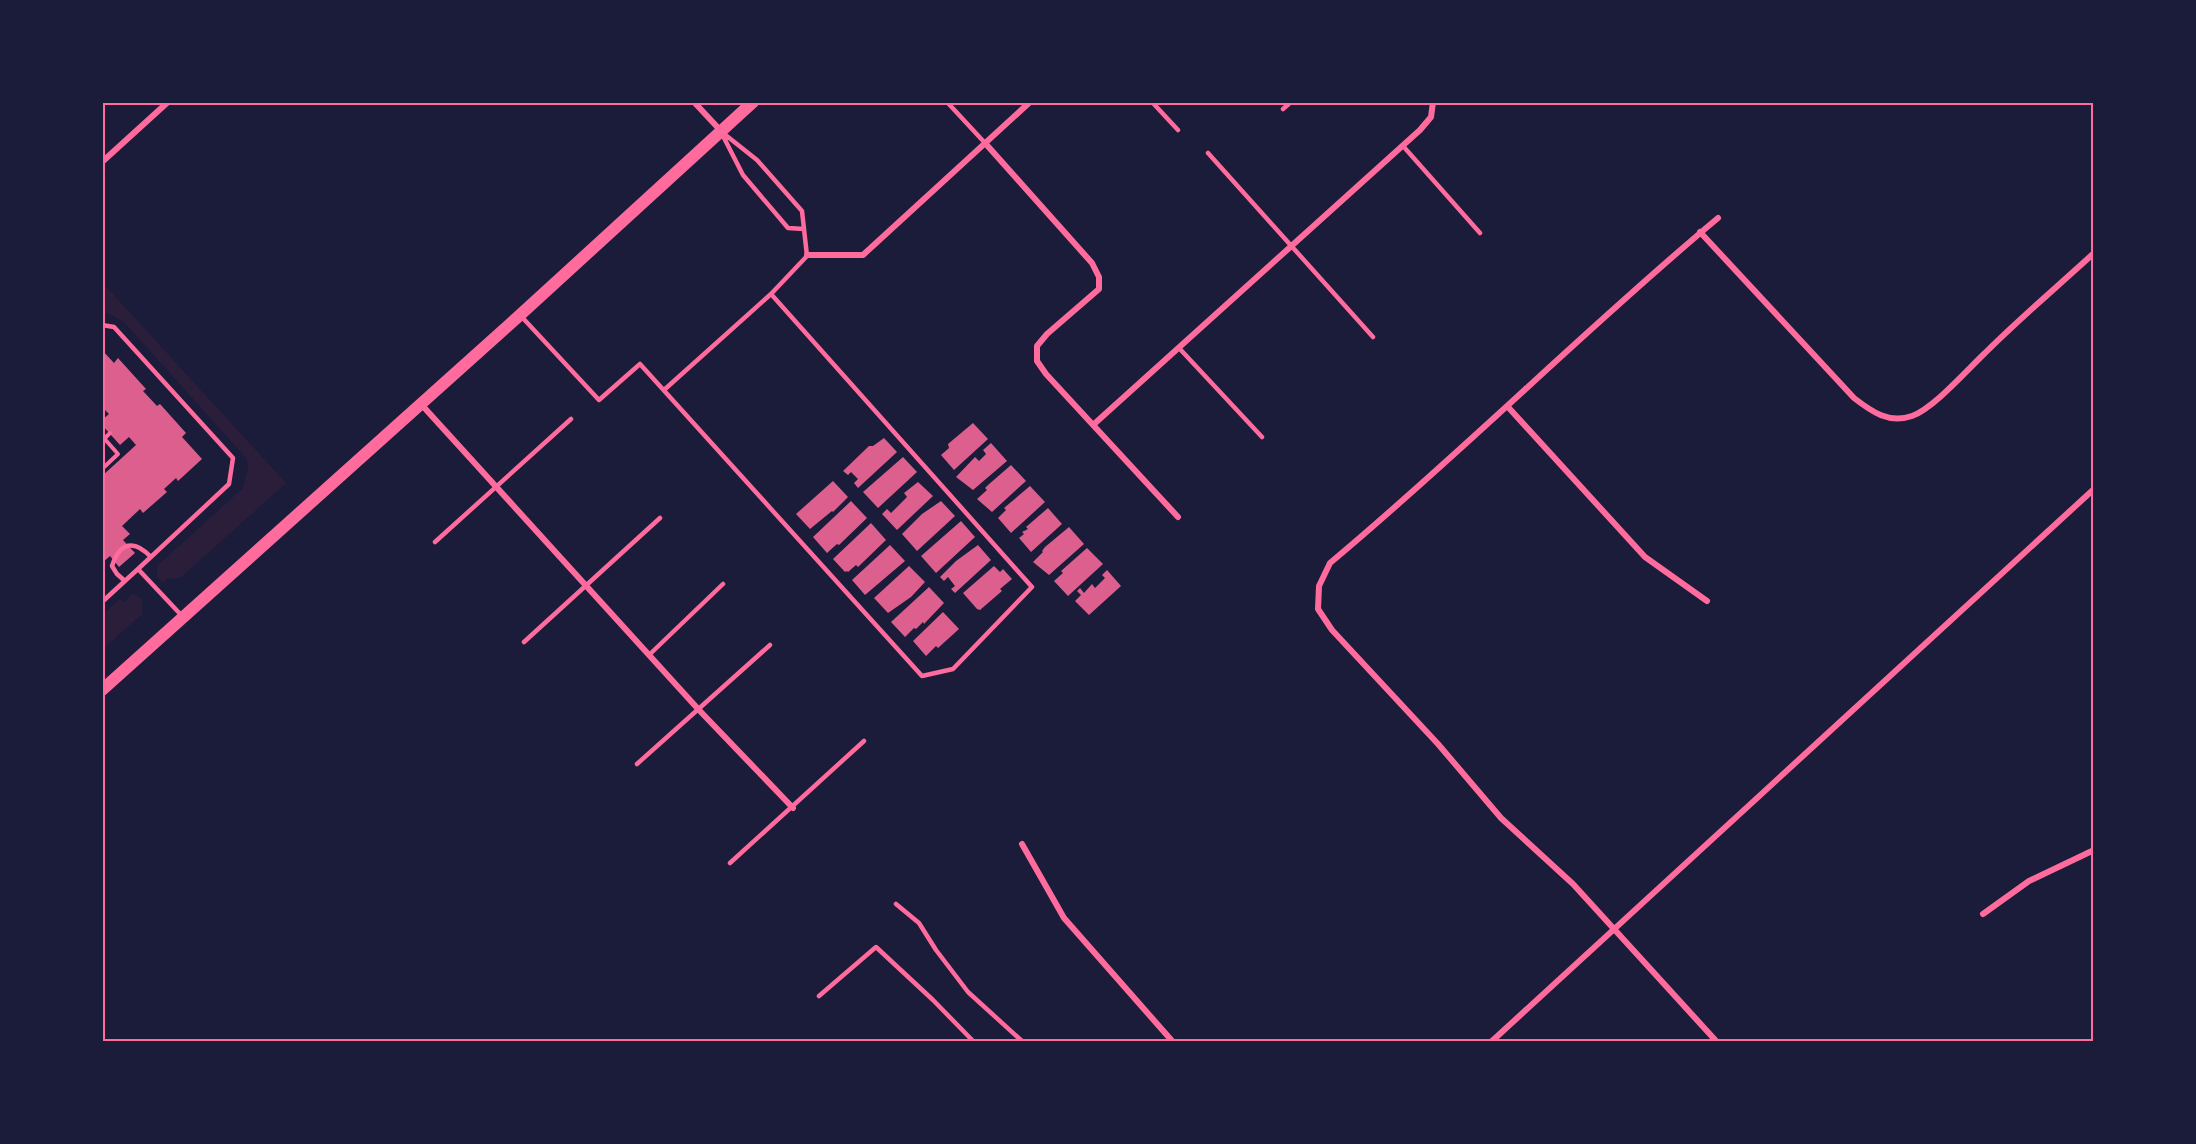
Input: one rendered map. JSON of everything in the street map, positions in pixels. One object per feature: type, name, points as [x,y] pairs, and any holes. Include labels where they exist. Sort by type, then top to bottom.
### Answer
[{"type":"main road","points":[[102,690],[520,315],[753,102]]},
{"type":"street","points":[[102,162],[168,102]]},
{"type":"street","points":[[694,102],[721,131]]},
{"type":"street","points":[[807,255],[863,255],[1030,102]]},
{"type":"street","points":[[1093,425],[1403,146],[1431,117],[1433,102]]},
{"type":"street","points":[[985,143],[1092,263],[1099,277],[1099,289],[1036,346],[1038,361],[1046,374],[1178,516]]},
{"type":"street","points":[[1718,218],[1666,261],[1508,407],[1330,563],[1319,586],[1318,609],[1332,630],[1438,744],[1501,818],[1573,884],[1718,1042]]},
{"type":"street","points":[[1700,232],[1854,398],[1873,414],[1894,420],[1914,416],[1936,400],[1987,350],[2094,253]]},
{"type":"street","points":[[420,403],[699,710],[793,808]]},
{"type":"street","points":[[1508,407],[1645,557],[1707,601]]},
{"type":"street","points":[[1491,1042],[2094,489]]},
{"type":"street","points":[[1022,844],[1064,918],[1173,1042]]},
{"type":"street","points":[[1983,914],[2029,882],[2094,850]]},
{"type":"lane","points":[[947,102],[985,143]]},
{"type":"lane","points":[[1152,102],[1178,130]]},
{"type":"lane","points":[[1283,109],[1291,102]]},
{"type":"lane","points":[[721,131],[743,175],[788,228],[804,229]]},
{"type":"lane","points":[[664,390],[771,294],[807,255],[802,211],[757,160],[721,131]]},
{"type":"lane","points":[[1403,146],[1480,233]]},
{"type":"lane","points":[[1208,153],[1374,338]]},
{"type":"lane","points":[[520,315],[599,400],[640,364],[922,676],[953,669],[1032,587],[771,294]]},
{"type":"lane","points":[[102,325],[114,327],[233,458],[229,484],[102,602]]},
{"type":"lane","points":[[1179,348],[1262,437]]},
{"type":"lane","points":[[435,542],[571,419]]},
{"type":"lane","points":[[524,642],[660,518]]},
{"type":"lane","points":[[125,581],[112,566],[115,558],[128,545],[134,544],[142,548],[151,557]]},
{"type":"lane","points":[[138,569],[183,617]]},
{"type":"lane","points":[[649,655],[723,584]]},
{"type":"lane","points":[[637,764],[771,645]]},
{"type":"lane","points":[[730,864],[864,741]]},
{"type":"lane","points":[[896,904],[919,922],[936,950],[968,992],[1023,1042]]},
{"type":"lane","points":[[819,996],[876,947],[974,1042]]},
{"type":"path","points":[[102,469],[118,454],[103,437],[110,433]]},
{"type":"shaded area","points":[[102,282],[286,483],[180,578],[166,579],[163,583],[157,577],[157,566],[243,488],[248,468],[247,459],[125,323],[112,315],[102,313]]},
{"type":"shaded area","points":[[131,595],[136,595],[142,600],[142,614],[102,650],[102,615],[120,599],[124,602]]},
{"type":"building","points":[[102,350],[114,363],[118,358],[146,389],[143,391],[157,406],[160,404],[186,433],[182,437],[202,459],[178,481],[176,478],[164,489],[167,492],[143,513],[140,509],[122,526],[130,534],[123,540],[135,553],[119,567],[110,556],[102,563],[102,476],[136,445],[129,437],[120,445],[102,425],[102,420],[109,414],[102,407]]},
{"type":"building","points":[[973,423],[988,439],[954,470],[941,455],[949,448],[948,444]]},
{"type":"building","points":[[884,438],[897,452],[858,488],[854,483],[858,479],[851,472],[848,475],[843,471],[869,446],[873,446]]},
{"type":"building","points":[[991,443],[1007,461],[973,490],[956,477],[975,457],[979,461],[986,454],[983,450]]},
{"type":"building","points":[[903,457],[917,472],[878,508],[863,492]]},
{"type":"building","points":[[1011,465],[1026,481],[992,512],[977,499],[987,490],[985,488]]},
{"type":"building","points":[[833,481],[848,497],[833,512],[810,529],[796,514]]},
{"type":"building","points":[[918,482],[933,496],[897,530],[882,514],[887,509],[891,513],[907,497],[904,493]]},
{"type":"building","points":[[1030,486],[1045,502],[1011,533],[998,518],[1006,510],[1004,508]]},
{"type":"building","points":[[851,501],[867,518],[839,545],[837,544],[827,553],[813,537]]},
{"type":"building","points":[[941,501],[955,516],[917,551],[902,534],[922,514]]},
{"type":"building","points":[[1048,508],[1062,524],[1031,552],[1019,538],[1024,534],[1022,532],[1028,529],[1026,527]]},
{"type":"building","points":[[961,521],[975,537],[936,573],[921,556]]},
{"type":"building","points":[[871,523],[886,540],[858,567],[856,565],[845,572],[833,559]]},
{"type":"building","points":[[1069,527],[1084,544],[1049,575],[1033,562],[1045,547]]},
{"type":"building","points":[[890,545],[905,561],[865,595],[852,580]]},
{"type":"building","points":[[978,545],[991,560],[955,593],[951,589],[955,586],[948,577],[944,581],[940,577],[956,561]]},
{"type":"building","points":[[1087,548],[1103,564],[1068,596],[1054,581],[1063,573],[1061,571]]},
{"type":"building","points":[[909,566],[925,582],[911,597],[888,613],[874,598]]},
{"type":"building","points":[[994,566],[1000,572],[1003,569],[1012,579],[980,610],[977,609],[963,593]]},
{"type":"building","points":[[1107,570],[1121,586],[1089,615],[1075,601],[1081,595],[1077,591],[1080,588],[1084,593],[1092,584],[1095,588],[1105,578],[1102,575]]},
{"type":"building","points":[[929,587],[944,603],[924,624],[923,622],[916,629],[914,628],[905,637],[891,622]]},
{"type":"building","points":[[943,612],[959,629],[926,656],[913,641]]}]
